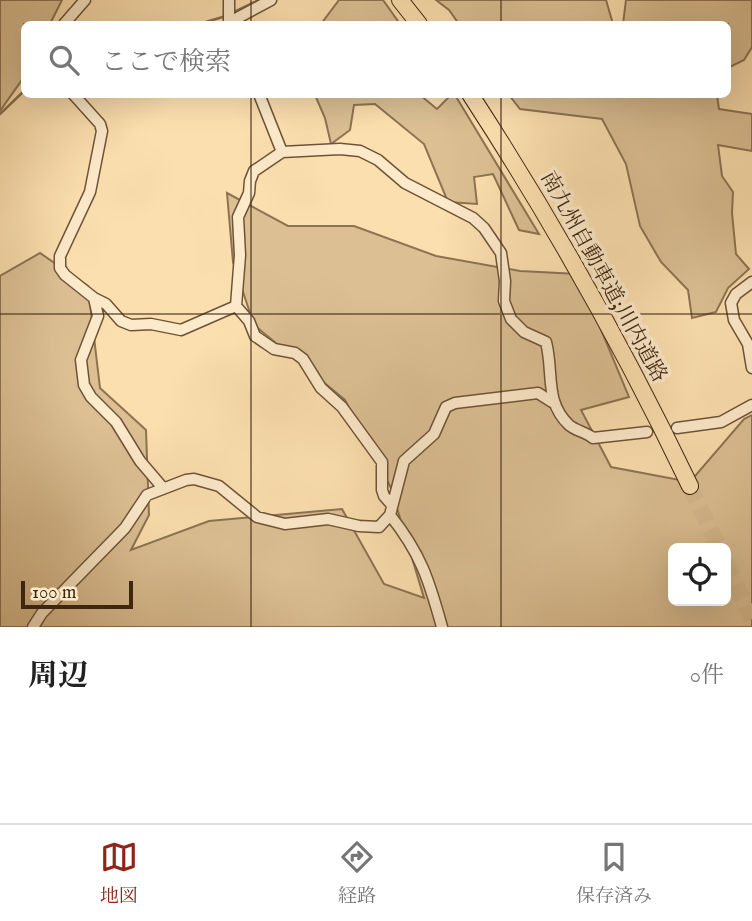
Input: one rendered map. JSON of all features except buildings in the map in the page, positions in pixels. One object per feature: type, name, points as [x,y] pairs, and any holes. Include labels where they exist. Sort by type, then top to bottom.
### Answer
[{"type":"highway","points":[[400,0],[417,21]]},
{"type":"highway","name":"南九州自動車道;川内道路","points":[[473,98],[579,272],[690,486]]},
{"type":"street","points":[[231,21],[271,0]]},
{"type":"street","points":[[66,21],[82,2]]},
{"type":"street","points":[[229,2],[229,21]]},
{"type":"street","points":[[77,98],[100,124],[102,131],[89,192],[60,256],[60,268],[65,275],[106,304],[121,321],[131,325],[151,324],[181,330],[236,306]]},
{"type":"street","points":[[261,98],[282,152]]},
{"type":"street","points":[[442,627],[426,570],[384,496],[382,462],[342,407],[321,388],[303,359],[295,353],[274,349],[255,336],[249,321],[236,306],[240,256],[238,217],[249,193],[254,171],[282,152],[340,149],[360,152],[378,160],[405,183],[473,218],[485,228],[501,253],[505,281],[504,301],[511,319],[524,332],[546,342],[552,402]]},
{"type":"street","points":[[752,282],[736,294],[731,303],[734,320],[748,344],[752,368]]},
{"type":"street","points":[[94,298],[98,316],[82,360],[84,385],[91,397],[116,422],[140,461],[163,488]]},
{"type":"street","points":[[33,627],[42,613],[125,528],[147,495],[186,480],[219,486],[257,517],[285,524],[328,520],[379,527],[384,523],[390,509],[404,461],[434,433],[446,407],[455,403],[538,393],[552,402],[572,428],[593,438],[647,432]]},
{"type":"street","points":[[677,428],[721,422],[752,405]]},
{"type":"shaded area","points":[[0,0],[62,0],[52,21],[21,21],[21,81],[0,111]]},
{"type":"shaded area","points":[[339,0],[383,0],[398,21],[323,21]]},
{"type":"shaded area","points":[[436,0],[606,0],[612,21],[457,21],[449,10]]},
{"type":"shaded area","points":[[626,0],[752,0],[752,47],[744,60],[731,66],[731,21],[623,21]]},
{"type":"shaded area","points":[[316,98],[424,98],[437,109],[448,98],[457,98],[539,234],[519,230],[493,174],[474,177],[477,204],[448,202],[424,144],[375,104],[354,105],[350,130],[331,144],[325,118]]},
{"type":"shaded area","points":[[511,98],[717,98],[719,109],[752,114],[752,151],[718,145],[722,176],[733,192],[736,254],[749,269],[728,288],[716,312],[692,318],[688,290],[661,262],[640,226],[626,164],[602,119],[520,109]]},
{"type":"shaded area","points":[[227,193],[288,226],[354,226],[436,256],[520,271],[578,274],[629,397],[581,410],[611,467],[690,482],[744,419],[752,415],[752,627],[0,627],[0,276],[40,253],[88,286],[100,388],[146,430],[149,515],[131,550],[209,521],[342,509],[384,584],[424,598],[391,488],[345,400],[254,325],[233,262]]},
{"type":"waterway","points":[[232,13],[259,0]]},
{"type":"waterway","points":[[209,21],[226,16]]},
{"type":"waterway","points":[[0,114],[21,94]]},
{"type":"tunnel","points":[[690,486],[717,543]]},
{"type":"tunnel","points":[[731,573],[752,619]]}]
